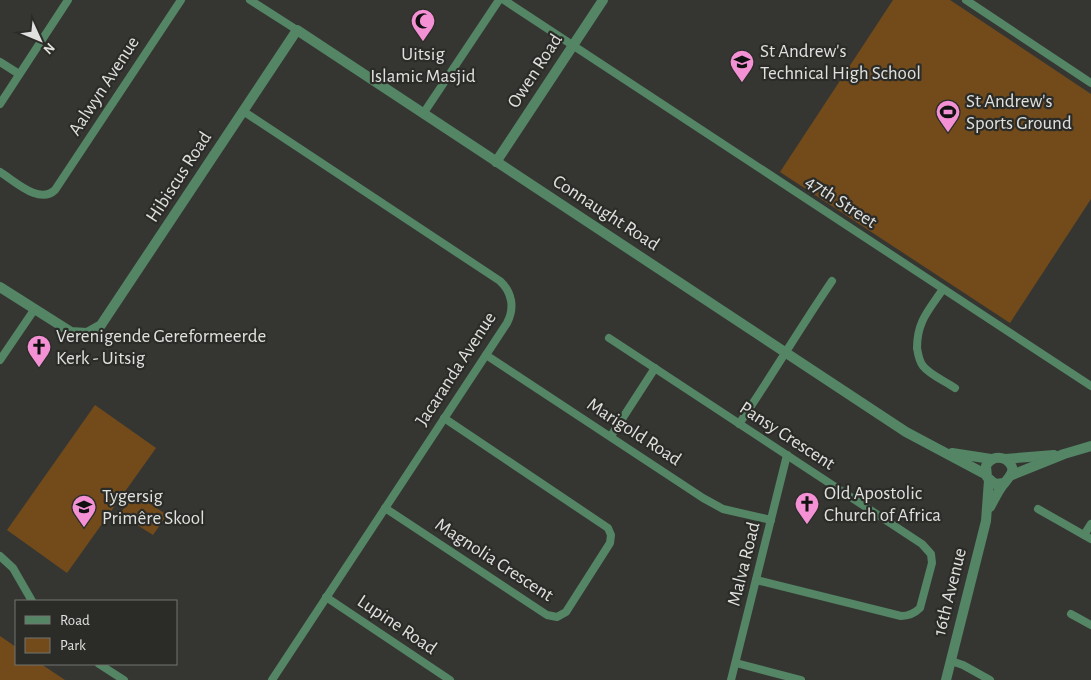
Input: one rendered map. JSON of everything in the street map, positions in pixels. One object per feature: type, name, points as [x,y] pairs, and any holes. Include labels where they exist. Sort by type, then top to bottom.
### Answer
[{"type":"street","points":[[0,104],[68,0]]},
{"type":"street","name":"Aalwyn Avenue","points":[[0,173],[36,195],[47,196],[55,190],[181,0]]},
{"type":"street","name":"Connaught Road","points":[[250,0],[906,432],[987,477]]},
{"type":"street","points":[[423,114],[498,0]]},
{"type":"street","name":"47th Street","points":[[504,0],[1091,386]]},
{"type":"street","name":"Owen Road","points":[[496,162],[603,0]]},
{"type":"street","points":[[966,0],[1091,82]]},
{"type":"street","name":"Hibiscus Road","points":[[34,310],[66,330],[82,334],[97,328],[105,321],[297,30]]},
{"type":"street","points":[[0,62],[19,74]]},
{"type":"street","name":"Jacaranda Avenue","points":[[243,111],[503,284],[510,297],[511,313],[507,323],[272,680]]},
{"type":"street","points":[[740,424],[832,281]]},
{"type":"street","points":[[0,288],[34,310],[0,360]]},
{"type":"street","points":[[943,289],[919,326],[917,336],[918,353],[920,362],[927,370],[955,388]]},
{"type":"street","name":"Pansy Crescent","points":[[608,338],[922,544],[931,554],[930,574],[920,608],[907,616],[756,580]]},
{"type":"street","name":"Marigold Road","points":[[486,355],[703,498],[723,509],[771,520]]},
{"type":"street","points":[[611,436],[655,368]]},
{"type":"street","name":"Magnolia Crescent","points":[[385,508],[547,615],[557,617],[566,612],[610,543],[610,531],[605,525],[444,418]]},
{"type":"street","points":[[1064,454],[991,459],[986,466],[987,477],[995,484],[1064,454],[1091,446]]},
{"type":"street","name":"Connaught Road","points":[[943,452],[991,459]]},
{"type":"street","name":"Malva Road","points":[[731,680],[787,456]]},
{"type":"street","points":[[1005,459],[1012,466],[1008,479]]},
{"type":"street","name":"16th Avenue","points":[[946,680],[987,513],[987,477]]},
{"type":"street","name":"16th Avenue","points":[[987,513],[1008,479]]},
{"type":"street","points":[[1038,508],[1088,537],[1091,524]]},
{"type":"street","points":[[0,556],[13,568],[31,600]]},
{"type":"street","name":"Lupine Road","points":[[326,597],[450,680]]},
{"type":"street","points":[[1071,614],[1091,625]]},
{"type":"street","points":[[951,661],[963,665],[990,680]]},
{"type":"street","points":[[736,663],[801,680]]},
{"type":"street","points":[[101,665],[124,680]]},
{"type":"green space","name":"St Andrew's Sports Ground","points":[[893,0],[950,0],[1091,94],[1091,199],[1010,323],[780,172]]},
{"type":"green space","points":[[95,405],[156,448],[67,573],[7,530]]},
{"type":"green space","points":[[134,493],[167,515],[153,535],[120,514]]},
{"type":"green space","points":[[0,636],[15,646],[15,665],[42,665],[65,680],[0,680]]},
{"type":"place","name":"Uitsig Islamic Masjid","points":[[423,42]]},
{"type":"place","name":"St Andrew's Technical High School","points":[[742,83]]},
{"type":"place","name":"St Andrew's Sports Ground","points":[[948,133]]},
{"type":"place","name":"Verenigende Gereformeerde Kerk - Uitsig","points":[[39,368]]},
{"type":"place","name":"Old Apostolic Church of Africa","points":[[807,525]]},
{"type":"place","name":"Tygersig Primêre Skool","points":[[84,528]]}]
